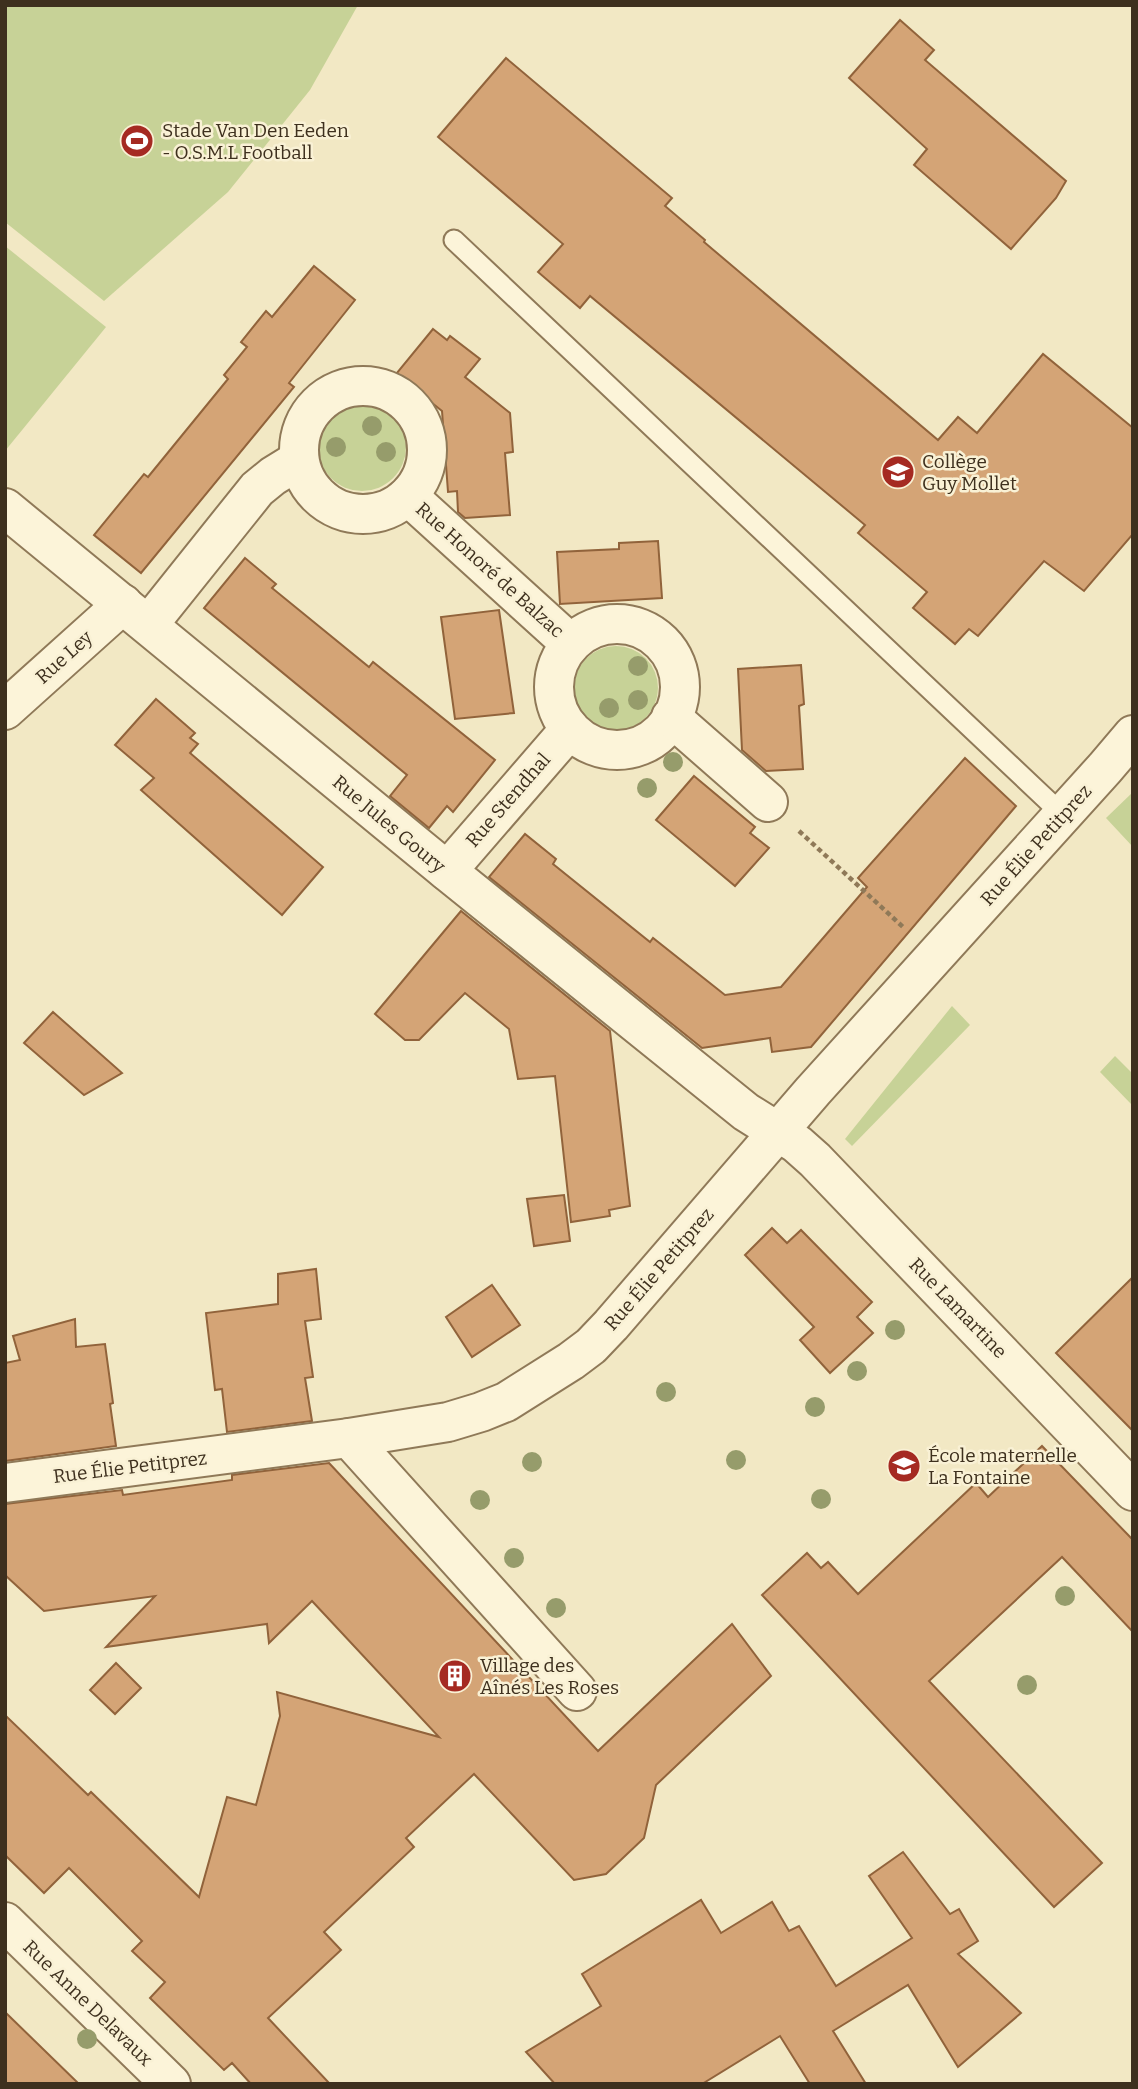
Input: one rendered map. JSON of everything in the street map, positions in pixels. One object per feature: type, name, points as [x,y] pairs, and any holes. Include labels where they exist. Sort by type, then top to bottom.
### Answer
[{"type":"street","name":"Rue Honoré de Balzac","points":[[367,386],[398,396],[411,407],[426,435],[427,451],[425,467],[408,496],[395,506],[360,514],[327,504],[314,492],[299,460],[299,443],[302,427],[321,401],[335,392],[367,386]]},
{"type":"street","points":[[136,614],[257,489],[272,476],[299,460]]},
{"type":"street","name":"Rue Honoré de Balzac","points":[[408,496],[571,644]]},
{"type":"street","name":"Rue Jules Goury","points":[[5,508],[447,871],[746,1112],[779,1132]]},
{"type":"street","name":"Rue Ley","points":[[5,710],[136,614]]},
{"type":"street","points":[[631,625],[647,631],[671,654],[677,669],[678,702],[671,717],[663,730],[638,746],[609,749],[594,746],[570,729],[555,702],[553,687],[562,656],[583,633],[598,626],[631,625]]},
{"type":"street","points":[[671,717],[768,802]]},
{"type":"street","name":"Rue Stendhal","points":[[447,871],[570,729]]},
{"type":"street","name":"Rue Élie Petitprez","points":[[5,1483],[349,1438],[447,1422],[506,1402],[571,1361],[591,1346],[611,1325],[1133,735]]},
{"type":"street","name":"Rue Lamartine","points":[[779,1132],[815,1160],[1133,1491]]},
{"type":"street","points":[[349,1438],[577,1691]]},
{"type":"street","name":"Rue Anne Delavaux","points":[[5,1922],[171,2084]]},
{"type":"lane","points":[[454,240],[1063,815]]},
{"type":"path","points":[[803,835],[889,914]]},
{"type":"green space","name":"Stade Van Den Eeden - O.S.M.L Football","points":[[5,5],[358,5],[310,90],[228,192],[104,301],[5,222]]},
{"type":"green space","points":[[5,246],[106,327],[5,451]]},
{"type":"green space","points":[[362,403],[379,406],[393,416],[403,430],[406,447],[403,464],[393,478],[379,488],[362,491],[345,488],[331,478],[321,464],[318,447],[321,430],[331,416],[345,406]]},
{"type":"green space","points":[[616,646],[632,649],[646,658],[655,672],[658,688],[655,704],[646,718],[632,727],[616,730],[600,727],[586,718],[577,704],[574,688],[577,672],[586,658],[600,649]]},
{"type":"green space","points":[[1133,792],[1133,847],[1106,818]]},
{"type":"green space","points":[[952,1006],[970,1025],[852,1146],[845,1139]]},
{"type":"green space","points":[[1115,1056],[1133,1074],[1133,1106],[1100,1072]]},
{"type":"building","points":[[900,20],[934,50],[925,60],[1066,181],[1056,198],[1011,249],[914,165],[927,149],[849,78]]},
{"type":"building","points":[[506,58],[672,198],[665,206],[705,240],[704,242],[938,440],[958,417],[977,433],[1043,354],[1133,428],[1133,534],[1084,591],[1044,561],[978,636],[969,629],[955,644],[913,608],[927,592],[858,533],[865,525],[590,296],[580,308],[538,272],[563,244],[438,137]]},
{"type":"building","points":[[314,266],[355,300],[289,383],[294,387],[141,573],[94,535],[144,474],[148,477],[228,379],[224,375],[247,347],[241,342],[266,311],[272,317]]},
{"type":"building","points":[[433,329],[447,340],[450,336],[480,359],[465,377],[510,413],[513,452],[505,453],[510,515],[465,518],[458,512],[457,491],[448,492],[442,411],[396,374]]},
{"type":"building","points":[[658,541],[662,598],[560,604],[557,552],[619,549],[619,543]]},
{"type":"building","points":[[245,558],[276,584],[272,588],[369,667],[373,662],[495,760],[453,812],[447,806],[429,828],[390,796],[407,775],[204,608]]},
{"type":"building","points":[[499,610],[514,713],[455,719],[441,617]]},
{"type":"building","points":[[801,665],[804,704],[799,706],[803,769],[766,771],[742,750],[738,669]]},
{"type":"building","points":[[156,699],[195,733],[190,738],[198,744],[190,753],[323,867],[282,915],[141,790],[154,778],[115,745]]},
{"type":"building","points":[[965,758],[1016,806],[811,1047],[772,1052],[770,1038],[702,1048],[489,877],[525,834],[556,859],[553,864],[650,942],[653,938],[725,995],[781,987],[867,887],[858,878]]},
{"type":"building","points":[[694,776],[755,827],[750,833],[769,848],[735,886],[656,820]]},
{"type":"building","points":[[461,911],[610,1031],[630,1206],[609,1210],[610,1216],[571,1222],[555,1076],[518,1079],[509,1029],[465,993],[419,1040],[405,1040],[375,1014]]},
{"type":"building","points":[[53,1012],[122,1073],[84,1095],[24,1043]]},
{"type":"building","points":[[564,1195],[570,1241],[534,1246],[527,1199]]},
{"type":"building","points":[[772,1228],[787,1243],[801,1230],[872,1302],[857,1317],[873,1333],[830,1373],[800,1340],[814,1327],[745,1255]]},
{"type":"building","points":[[316,1269],[321,1319],[305,1321],[313,1377],[305,1378],[312,1421],[227,1432],[222,1389],[215,1390],[206,1313],[278,1304],[278,1274]]},
{"type":"building","points":[[1133,1277],[1133,1431],[1056,1353]]},
{"type":"building","points":[[492,1285],[520,1325],[472,1357],[446,1317]]},
{"type":"building","points":[[75,1319],[76,1347],[105,1344],[116,1446],[5,1461],[5,1363],[20,1360],[13,1336]]},
{"type":"building","points":[[1042,1446],[1133,1540],[1133,1632],[1062,1557],[929,1681],[1102,1863],[1054,1907],[762,1595],[807,1553],[821,1568],[828,1562],[858,1594],[976,1483],[988,1497]]},
{"type":"building","points":[[329,1463],[598,1751],[732,1624],[771,1676],[656,1785],[644,1838],[606,1874],[574,1880],[474,1774],[406,1838],[414,1847],[324,1932],[341,1950],[268,2018],[330,2084],[251,2084],[232,2063],[224,2070],[150,1998],[165,1982],[132,1951],[142,1941],[69,1868],[44,1893],[5,1855],[5,1715],[88,1795],[91,1792],[199,1897],[227,1797],[256,1805],[280,1716],[277,1692],[439,1737],[312,1601],[269,1643],[267,1624],[106,1647],[155,1596],[44,1611],[5,1575],[5,1504],[122,1490],[123,1495],[232,1480],[232,1475]]},
{"type":"building","points":[[116,1663],[141,1688],[115,1714],[90,1690]]},
{"type":"building","points":[[903,1852],[950,1914],[959,1909],[978,1941],[958,1954],[1021,2013],[958,2067],[908,1985],[833,2031],[866,2084],[810,2084],[780,2036],[702,2084],[555,2084],[526,2052],[601,2006],[582,1974],[701,1900],[721,1933],[772,1902],[789,1931],[799,1926],[836,1986],[912,1938],[869,1876]]},
{"type":"building","points":[[5,2012],[79,2084],[5,2084]]},
{"type":"place","name":"Stade Van Den Eeden - O.S.M.L Football","points":[[137,141]]},
{"type":"place","name":"Collège Guy Mollet","points":[[898,472]]},
{"type":"place","name":"École maternelle La Fontaine","points":[[904,1466]]},
{"type":"place","name":"Village des Aînés Les Roses","points":[[455,1676]]}]
